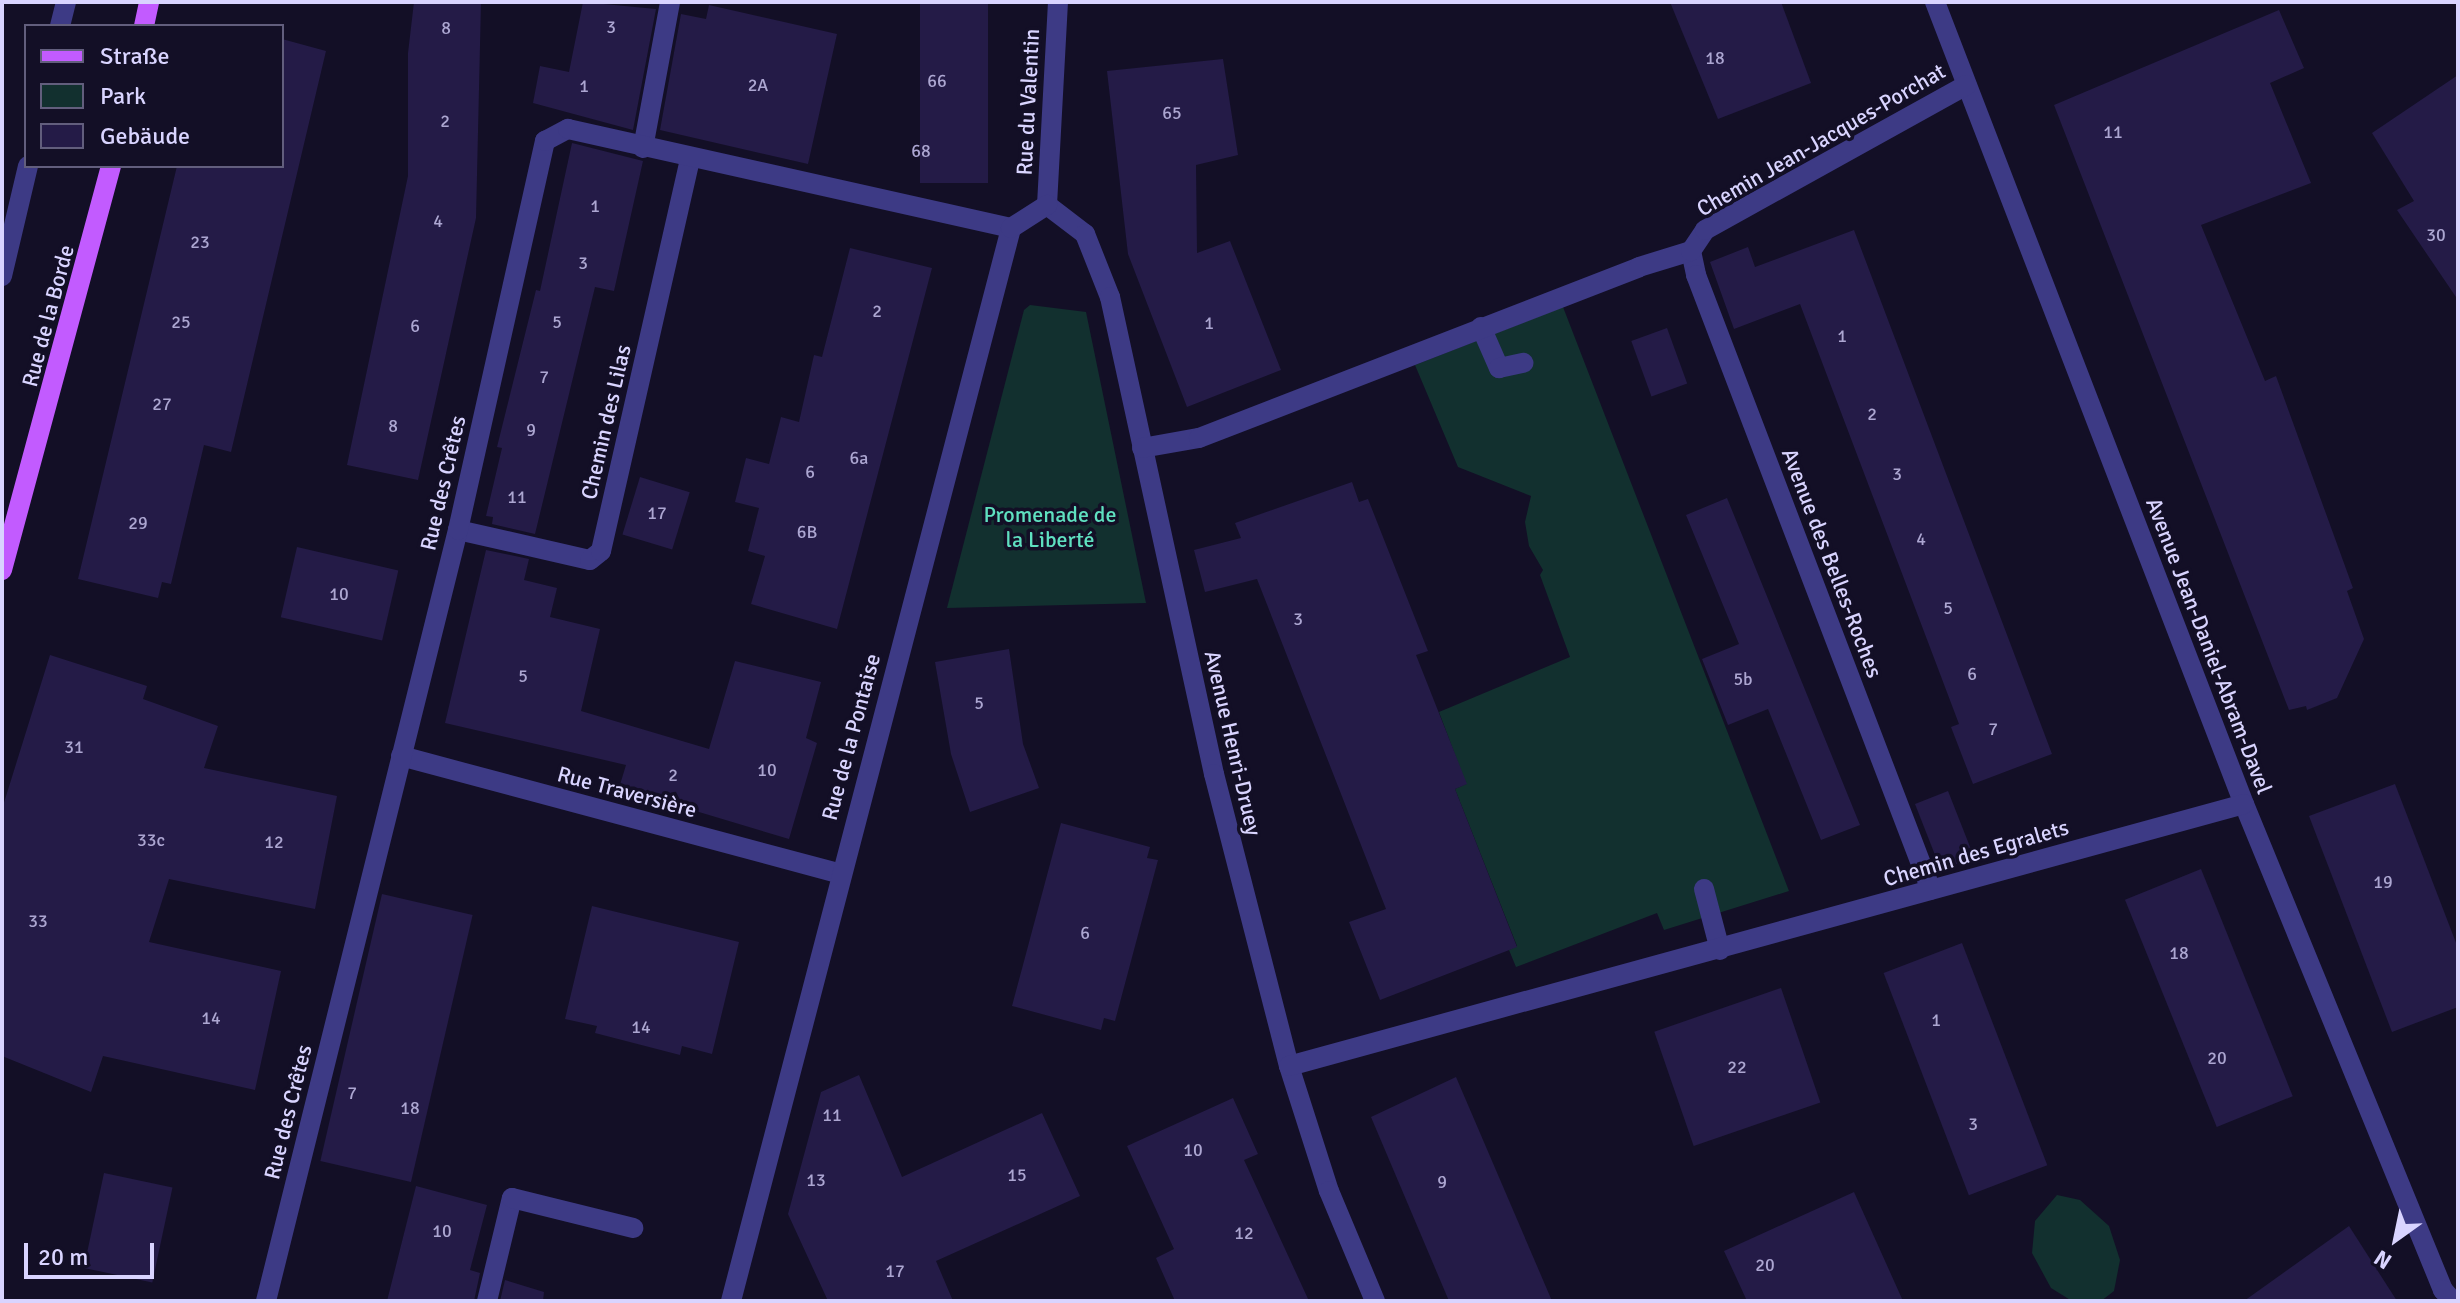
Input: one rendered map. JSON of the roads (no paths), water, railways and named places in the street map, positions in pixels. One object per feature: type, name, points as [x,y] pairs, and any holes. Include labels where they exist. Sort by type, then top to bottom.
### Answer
[{"type":"main road","points":[[144,24],[149,2]]},
{"type":"main road","name":"Rue de la Borde","points":[[2,570],[110,168]]},
{"type":"street","points":[[60,24],[66,2]]},
{"type":"street","points":[[643,148],[670,2]]},
{"type":"street","name":"Rue du Valentin","points":[[1047,205],[1058,2]]},
{"type":"street","name":"Avenue Jean-Daniel-Abram-Davel","points":[[1935,2],[2244,804],[2443,1290],[2453,1301]]},
{"type":"street","name":"Chemin Jean-Jacques-Porchat","points":[[1142,448],[1199,438],[1481,327],[1691,251],[1705,230],[1967,85]]},
{"type":"street","name":"Rue des Crêtes","points":[[266,1301],[458,530],[545,141],[568,129],[690,159],[1011,228]]},
{"type":"street","name":"Chemin des Lilas","points":[[458,530],[590,560],[601,551],[690,159]]},
{"type":"street","points":[[2,276],[28,168]]},
{"type":"street","points":[[1011,228],[1047,205]]},
{"type":"street","name":"Avenue Henri-Druey","points":[[1047,205],[1085,234],[1110,297],[1214,774],[1289,1066],[1329,1191],[1375,1301]]},
{"type":"street","name":"Rue de la Pontaise","points":[[731,1301],[1011,228]]},
{"type":"street","name":"Avenue des Belles-Roches","points":[[1691,251],[1696,275],[1931,890]]},
{"type":"street","points":[[1481,327],[1499,368],[1523,363]]},
{"type":"street","name":"Rue Traversière","points":[[401,756],[840,874]]},
{"type":"street","name":"Chemin des Egralets","points":[[1289,1066],[2244,804]]},
{"type":"street","points":[[1704,889],[1720,950]]},
{"type":"street","points":[[487,1301],[512,1198],[633,1228]]},
{"type":"park label","name":"Promenade de la Liberté","points":[[1050,526]]}]
